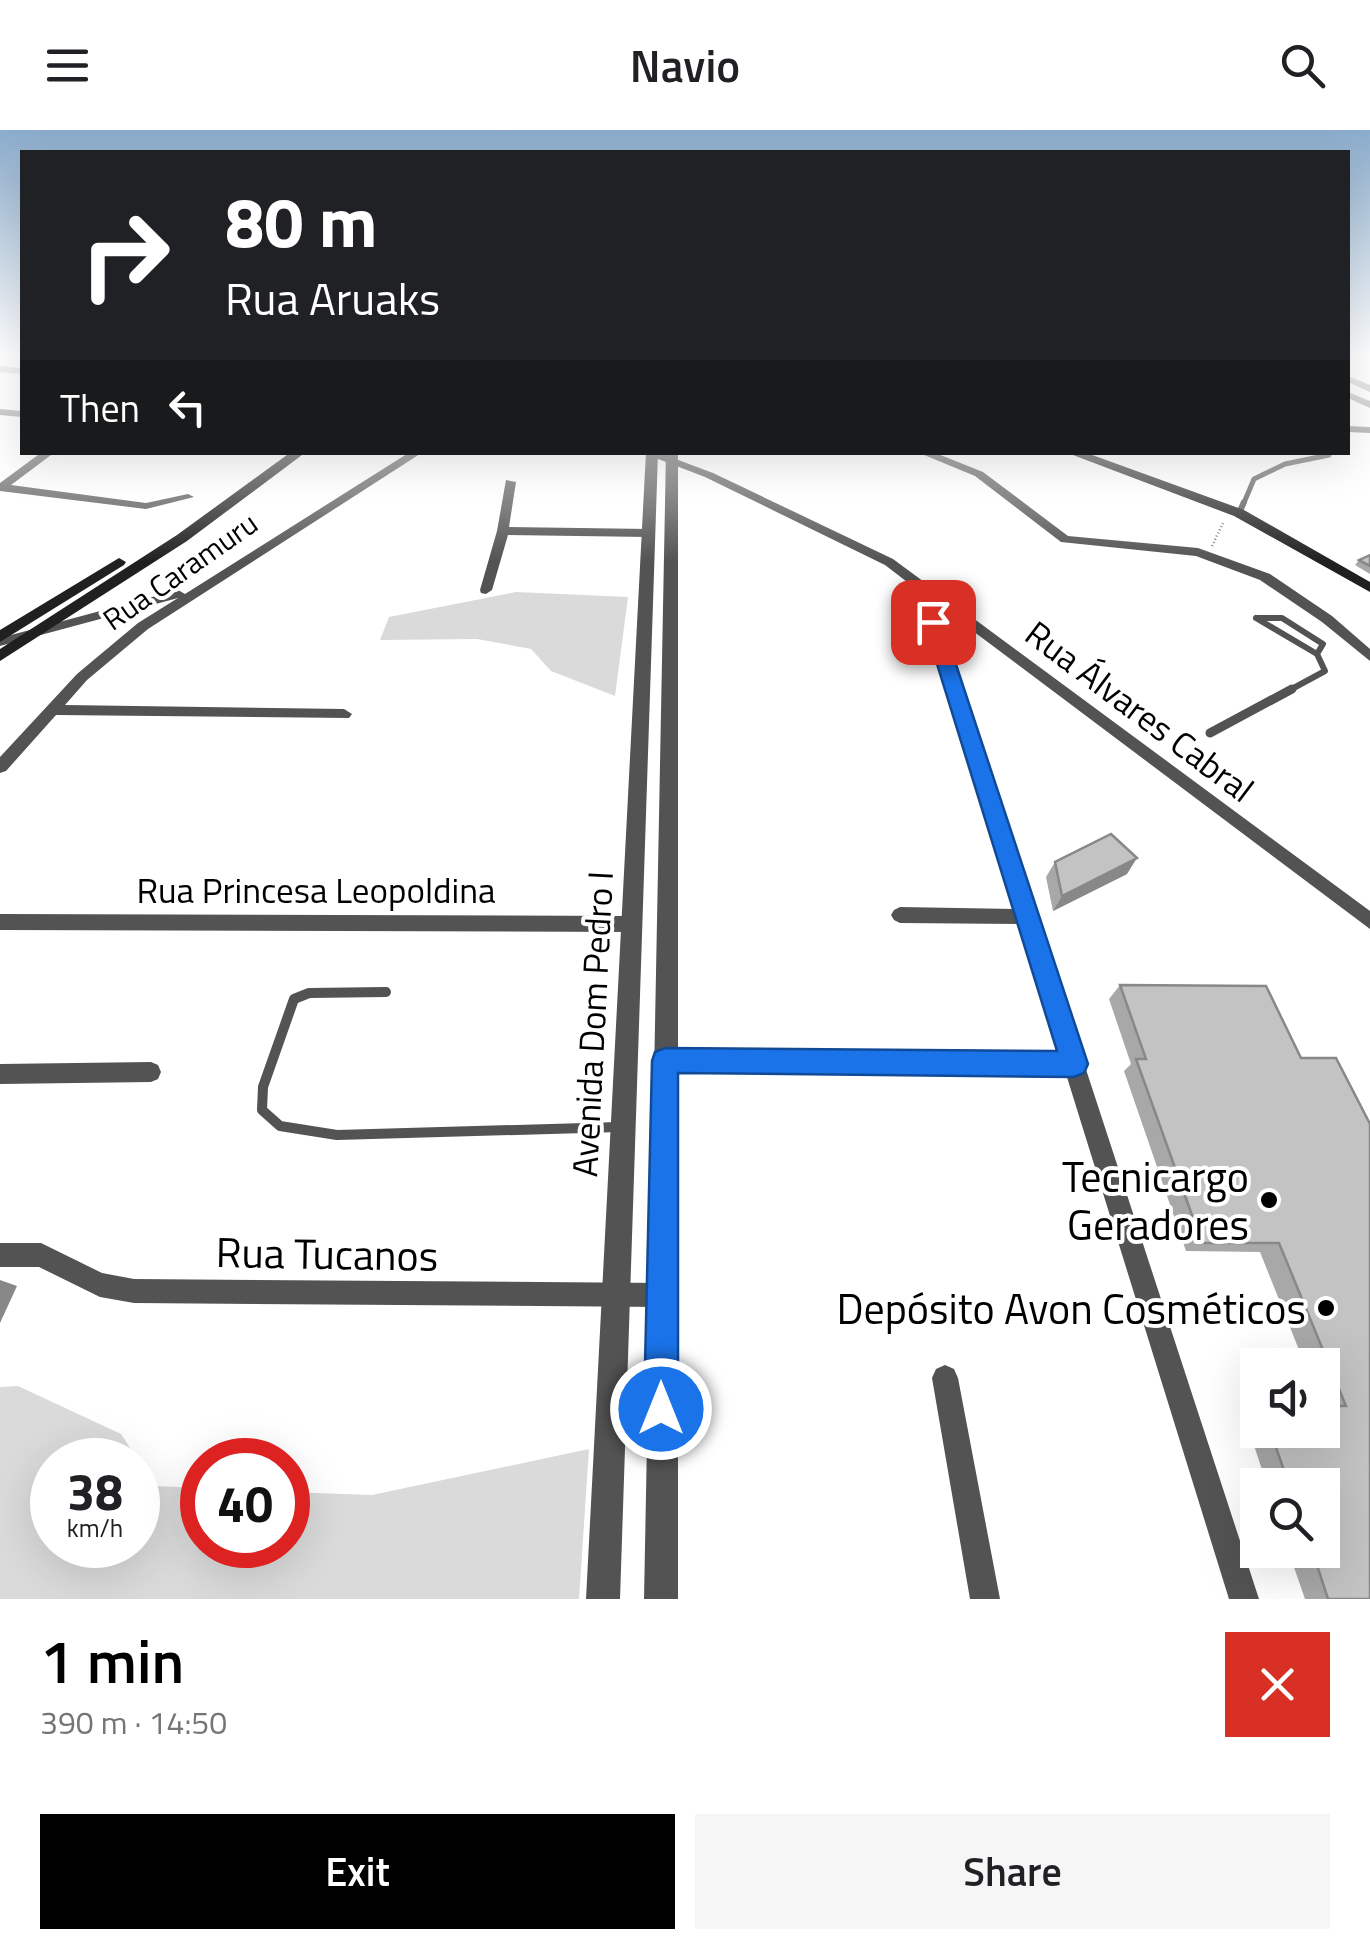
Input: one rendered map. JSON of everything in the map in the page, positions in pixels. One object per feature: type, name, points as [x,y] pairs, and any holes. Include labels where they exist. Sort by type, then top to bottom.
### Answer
[{"type":"main road","points":[[0,640],[206,508],[279,455]]},
{"type":"main road","points":[[0,656],[182,538],[296,455]]},
{"type":"main road","points":[[1078,455],[1233,511],[1370,588]]},
{"type":"street","points":[[1,487],[46,455]]},
{"type":"street","name":"Rua Caramuru","points":[[0,767],[49,710],[112,651],[192,591],[413,455]]},
{"type":"street","name":"Avenida Dom Pedro I","points":[[603,1599],[649,533],[659,455]]},
{"type":"street","name":"Avenida Dom Pedro I","points":[[659,455],[668,778],[660,1599]]},
{"type":"street","name":"Rua Álvares Cabral","points":[[661,455],[847,540],[922,584],[1370,921]]},
{"type":"street","points":[[930,455],[979,474],[1065,539],[1208,554],[1294,594],[1370,657]]},
{"type":"street","points":[[0,465],[28,468]]},
{"type":"street","points":[[486,590],[503,531],[510,482]]},
{"type":"street","points":[[1,487],[146,506],[188,496]]},
{"type":"street","points":[[503,531],[649,533]]},
{"type":"street","points":[[922,584],[1244,1599]]},
{"type":"street","points":[[0,640],[192,591]]},
{"type":"street","points":[[49,710],[344,714]]},
{"type":"street","points":[[638,778],[668,778]]},
{"type":"street","points":[[900,915],[1027,917]]},
{"type":"street","name":"Rua Princesa Leopoldina","points":[[0,922],[631,924]]},
{"type":"street","points":[[665,1061],[1074,1064]]},
{"type":"street","points":[[0,1074],[150,1072]]},
{"type":"street","name":"Rua Tucanos","points":[[0,1255],[41,1256],[100,1285],[134,1291],[662,1295]]},
{"type":"street","points":[[945,1378],[985,1599]]},
{"type":"lane","points":[[1233,511],[1254,479],[1286,464],[1329,455]]},
{"type":"lane","points":[[1210,733],[1325,671],[1317,654],[1256,618],[1282,618],[1323,644],[1317,654]]},
{"type":"lane","points":[[386,992],[309,993],[294,999],[264,1087],[262,1110],[280,1126],[336,1135],[622,1127]]},
{"type":"path","points":[[1208,554],[1233,511]]},
{"type":"shaded area","points":[[516,592],[628,597],[615,696],[551,671],[531,649],[477,639],[380,640],[389,617]]},
{"type":"shaded area","points":[[18,1386],[124,1438],[30,1438],[30,1568],[160,1568],[160,1486],[180,1487],[180,1568],[310,1568],[310,1493],[372,1495],[589,1449],[579,1599],[0,1599],[0,1387]]},
{"type":"building","points":[[1111,834],[1137,858],[1062,896],[1055,862]]},
{"type":"building","points":[[1120,985],[1266,986],[1301,1058],[1336,1058],[1370,1124],[1370,1599],[1328,1599],[1318,1568],[1340,1568],[1340,1468],[1283,1468],[1276,1448],[1340,1448],[1340,1406],[1346,1406],[1340,1391],[1340,1348],[1322,1348],[1279,1243],[1202,1243],[1136,1059],[1146,1059]]},
{"type":"place","name":"Tecnicargo Geradores","points":[[1269,1200]]},
{"type":"place","name":"Depósito Avon Cosméticos","points":[[1326,1308]]},
{"type":"route","points":[[661,1409],[665,1061],[1074,1064],[933,622]]}]
